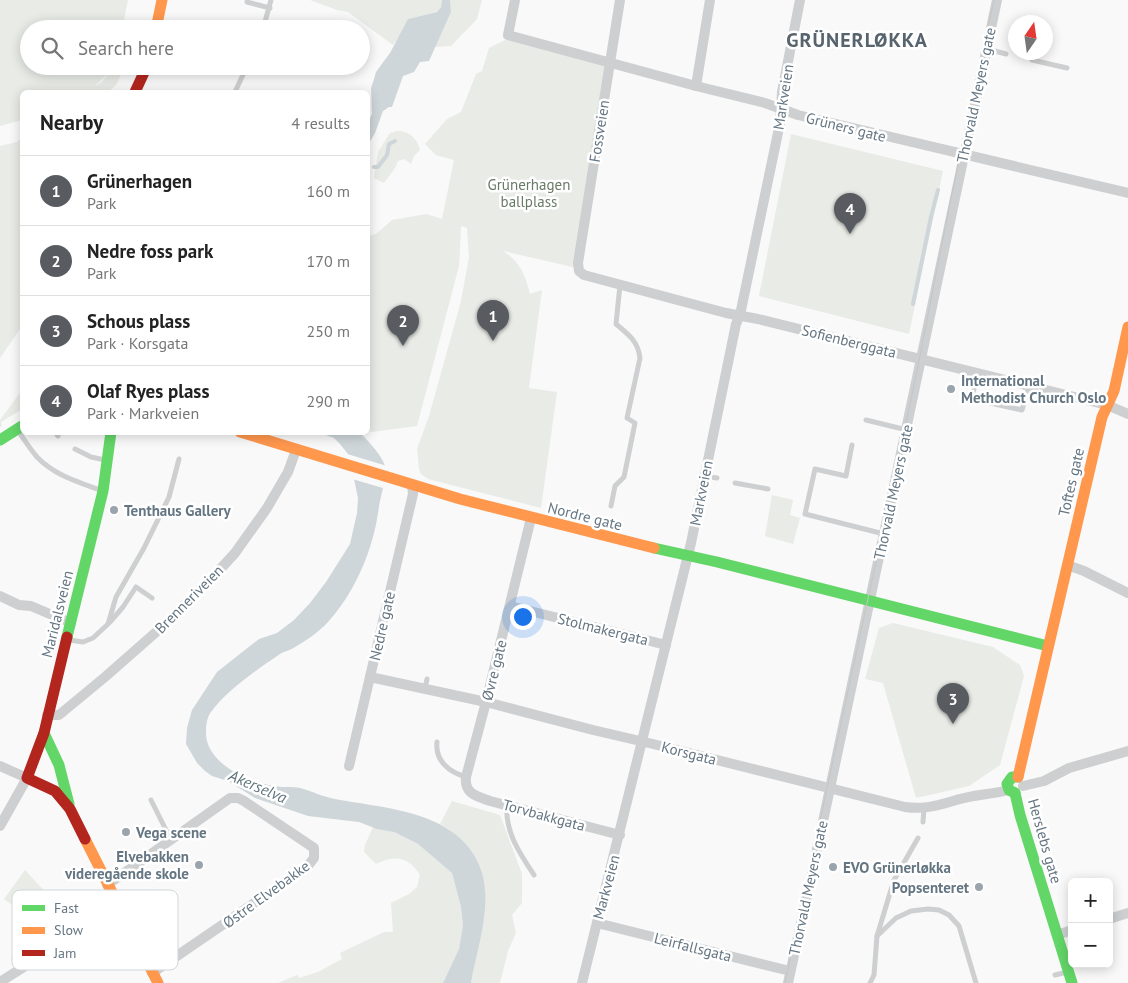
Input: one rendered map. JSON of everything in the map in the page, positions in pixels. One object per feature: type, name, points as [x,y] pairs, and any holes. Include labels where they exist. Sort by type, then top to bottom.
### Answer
[{"type":"main road","points":[[158,20],[162,0]]},
{"type":"main road","points":[[136,90],[143,75]]},
{"type":"main road","name":"Toftes gate","points":[[1016,786],[1100,426],[1114,391],[1128,327]]},
{"type":"main road","points":[[0,440],[20,428]]},
{"type":"main road","name":"Maridalsveien","points":[[101,435],[108,458]]},
{"type":"main road","name":"Maridalsveien","points":[[27,778],[44,733],[71,623],[103,491],[111,435]]},
{"type":"main road","name":"Nordre gate","points":[[256,435],[278,439],[296,450],[386,478],[531,518],[717,562],[1048,646]]},
{"type":"main road","points":[[44,733],[59,764],[70,810]]},
{"type":"main road","points":[[27,778],[55,791],[70,810],[110,890]]},
{"type":"main road","name":"Herslebs gate","points":[[1016,786],[1020,815],[1072,983]]},
{"type":"street","name":"Grüners gate","points":[[515,0],[508,35],[781,108],[798,115],[1128,193]]},
{"type":"street","name":"Fossveien","points":[[578,263],[620,0]]},
{"type":"street","points":[[696,86],[710,0]]},
{"type":"street","name":"Markveien","points":[[582,983],[688,556],[780,123],[782,92],[800,0]]},
{"type":"street","name":"Thorvald Meyers gate","points":[[788,983],[997,0]]},
{"type":"street","name":"Sofienberggata","points":[[578,263],[579,271],[584,275],[620,285],[726,313],[978,372],[1107,405],[1128,414]]},
{"type":"street","name":"Brenneriveien","points":[[48,715],[59,715],[105,677],[164,626],[213,577],[235,553],[267,508],[288,472],[296,450]]},
{"type":"street","name":"Nedre gate","points":[[349,766],[413,494],[412,485]]},
{"type":"street","name":"Øvre gate","points":[[470,792],[466,788],[466,777],[531,518]]},
{"type":"street","points":[[1067,565],[1084,571],[1128,593]]},
{"type":"street","points":[[0,596],[19,605],[31,606],[71,623]]},
{"type":"street","name":"Stolmakergata","points":[[510,606],[666,645]]},
{"type":"street","name":"Korsgata","points":[[370,677],[426,683],[486,702],[593,730],[900,806],[924,808],[944,805],[973,796],[992,795],[1016,786],[1044,781],[1069,768],[1128,751]]},
{"type":"street","points":[[0,766],[27,778],[0,826]]},
{"type":"street","name":"Torvbakkgata","points":[[470,792],[507,806],[620,835]]},
{"type":"street","name":"Østre Elvebakke","points":[[171,840],[230,798],[238,798],[314,848],[314,858],[307,867],[178,961]]},
{"type":"street","points":[[107,885],[171,840]]},
{"type":"street","points":[[1113,918],[1128,913]]},
{"type":"street","name":"Leirfallsgata","points":[[597,923],[790,971]]},
{"type":"street","points":[[1057,934],[1068,931]]},
{"type":"street","points":[[0,982],[19,970]]},
{"type":"street","name":"Østre Elvebakke","points":[[155,978],[166,970]]},
{"type":"lane","points":[[266,20],[271,0]]},
{"type":"lane","points":[[247,2],[270,8]]},
{"type":"lane","points":[[987,49],[1006,54]]},
{"type":"lane","points":[[1032,60],[1067,68]]},
{"type":"lane","points":[[236,90],[240,75]]},
{"type":"lane","points":[[611,506],[615,486],[624,477],[635,423],[627,418],[640,358],[639,348],[634,340],[616,324],[620,285]]},
{"type":"lane","points":[[978,372],[972,399],[1022,410],[1029,386]]},
{"type":"lane","points":[[866,420],[907,430]]},
{"type":"lane","points":[[24,435],[37,456],[51,469],[103,491]]},
{"type":"lane","points":[[852,444],[846,476],[815,469],[805,514],[884,534]]},
{"type":"lane","points":[[75,449],[90,458],[108,458]]},
{"type":"lane","points":[[108,624],[116,597],[144,548],[169,498],[179,459]]},
{"type":"lane","points":[[704,476],[717,478]]},
{"type":"lane","points":[[735,483],[768,489]]},
{"type":"lane","points":[[66,639],[83,642],[93,638],[123,607],[136,588],[152,598]]},
{"type":"lane","points":[[437,742],[436,751],[438,758],[452,770],[466,777]]},
{"type":"lane","points":[[151,800],[171,840]]},
{"type":"lane","points":[[507,806],[507,820],[511,836],[534,875]]},
{"type":"lane","points":[[923,822],[924,808]]},
{"type":"lane","points":[[870,983],[874,974],[877,936],[894,880],[918,838]]},
{"type":"lane","points":[[877,936],[896,918],[911,911],[938,910],[949,915],[959,926],[976,983]]},
{"type":"lane","points":[[1055,975],[1068,972]]},
{"type":"green space","points":[[0,0],[128,0],[124,20],[20,20],[20,75],[106,75],[94,87],[102,82],[107,75],[121,75],[116,85],[110,90],[20,90],[20,121],[0,126]]},
{"type":"green space","points":[[310,0],[442,0],[441,7],[437,12],[408,19],[393,45],[370,28],[370,20],[359,20],[348,12]]},
{"type":"green space","points":[[450,0],[482,0],[477,19],[451,46],[435,47],[451,12]]},
{"type":"green space","name":"Grünerhagen ballplass","points":[[507,39],[610,63],[577,268],[503,251],[518,264],[530,294],[542,290],[529,388],[557,392],[541,508],[428,479],[421,474],[419,469],[417,449],[429,416],[461,301],[469,257],[467,228],[461,226],[459,266],[417,426],[370,431],[370,236],[376,234],[392,220],[426,214],[442,219],[454,160],[436,155],[425,144],[447,119],[461,112],[476,74],[482,71],[489,48]]},
{"type":"green space","points":[[397,131],[405,132],[412,136],[420,150],[414,156],[411,164],[404,159],[398,161],[384,183],[374,178],[378,152],[390,133]]},
{"type":"green space","points":[[791,134],[943,171],[909,334],[759,296]]},
{"type":"green space","points":[[20,139],[20,329],[0,358],[0,146],[17,142]]},
{"type":"green space","points":[[20,393],[20,412],[1,422],[2,426],[0,427],[0,420]]},
{"type":"green space","points":[[772,495],[793,500],[790,515],[800,518],[793,544],[765,536]]},
{"type":"green space","points":[[893,623],[993,647],[1020,665],[1024,676],[1000,765],[969,786],[916,798],[883,683],[865,679],[879,628]]},
{"type":"green space","points":[[452,801],[500,815],[522,874],[522,903],[512,915],[516,933],[508,951],[500,983],[471,983],[484,915],[478,864],[465,844],[449,829],[440,824]]},
{"type":"green space","points":[[373,827],[394,832],[418,844],[452,873],[461,907],[463,925],[459,949],[443,983],[278,983],[297,975],[299,978],[318,972],[342,959],[340,953],[384,932],[393,932],[391,903],[409,894],[417,887],[420,875],[406,861],[389,859],[376,864],[364,852]]},
{"type":"green space","points":[[25,870],[43,890],[12,890],[12,905],[4,899]]},
{"type":"water","points":[[442,0],[450,0],[451,12],[429,61],[420,62],[414,72],[403,76],[392,107],[383,111],[370,142],[371,88],[376,72],[390,53],[408,19],[437,12],[441,7]]},
{"type":"water","name":"Akerselva","points":[[326,435],[362,435],[374,448],[385,466],[385,480],[377,522],[362,568],[347,597],[325,625],[304,642],[280,654],[252,673],[217,704],[207,721],[208,743],[213,753],[230,770],[253,781],[278,787],[300,788],[331,798],[400,810],[421,816],[441,825],[458,837],[472,852],[482,873],[485,886],[483,928],[471,983],[443,983],[459,949],[463,925],[461,907],[452,873],[418,844],[394,832],[377,829],[359,822],[308,816],[255,798],[228,781],[212,776],[205,771],[197,763],[186,744],[187,728],[192,710],[217,672],[259,639],[277,633],[294,620],[326,582],[350,544],[357,513],[358,498],[348,454],[334,438]]},
{"type":"pier","points":[[344,453],[387,466],[383,488],[352,479]]},
{"type":"waterway","points":[[374,167],[378,167],[387,155],[389,144],[395,141]]},
{"type":"waterway","points":[[913,304],[938,190]]},
{"type":"tram line","points":[[785,983],[915,381],[951,198],[994,0]]},
{"type":"traffic: fast","points":[[0,440],[20,427]]},
{"type":"traffic: fast","points":[[67,637],[103,491],[111,435]]},
{"type":"traffic: fast","points":[[654,548],[717,562],[1048,646]]},
{"type":"traffic: fast","points":[[44,733],[59,765],[69,804]]},
{"type":"traffic: fast","points":[[1015,793],[1009,790],[1007,784],[1012,777],[1018,777]]},
{"type":"traffic: fast","points":[[1015,793],[1020,815],[1072,983]]},
{"type":"traffic: slow","points":[[158,20],[162,0]]},
{"type":"traffic: slow","points":[[1018,777],[1102,417],[1114,391],[1128,327]]},
{"type":"traffic: slow","points":[[250,435],[460,499],[654,548]]},
{"type":"traffic: slow","points":[[85,839],[111,890]]},
{"type":"traffic: slow","points":[[151,970],[158,983]]},
{"type":"traffic: jam","points":[[136,90],[143,75]]},
{"type":"traffic: jam","points":[[67,637],[44,733],[27,778],[55,791],[70,809],[85,839]]},
{"type":"place","name":"Olaf Ryes plass","points":[[850,234]]},
{"type":"place","name":"Grünerhagen","points":[[493,341]]},
{"type":"place","name":"Nedre foss park","points":[[403,346]]},
{"type":"place","name":"International Methodist Church Oslo","points":[[951,389]]},
{"type":"place","name":"Tenthaus Gallery","points":[[114,510]]},
{"type":"place","name":"Schous plass","points":[[953,724]]},
{"type":"place","name":"Vega scene","points":[[126,832]]},
{"type":"place","name":"Elvebakken videregående skole","points":[[199,865]]},
{"type":"place","name":"EVO Grünerløkka","points":[[833,867]]},
{"type":"place","name":"Popsenteret","points":[[979,887]]},
{"type":"district","name":"GRÜNERLØKKA","points":[[857,40]]}]
